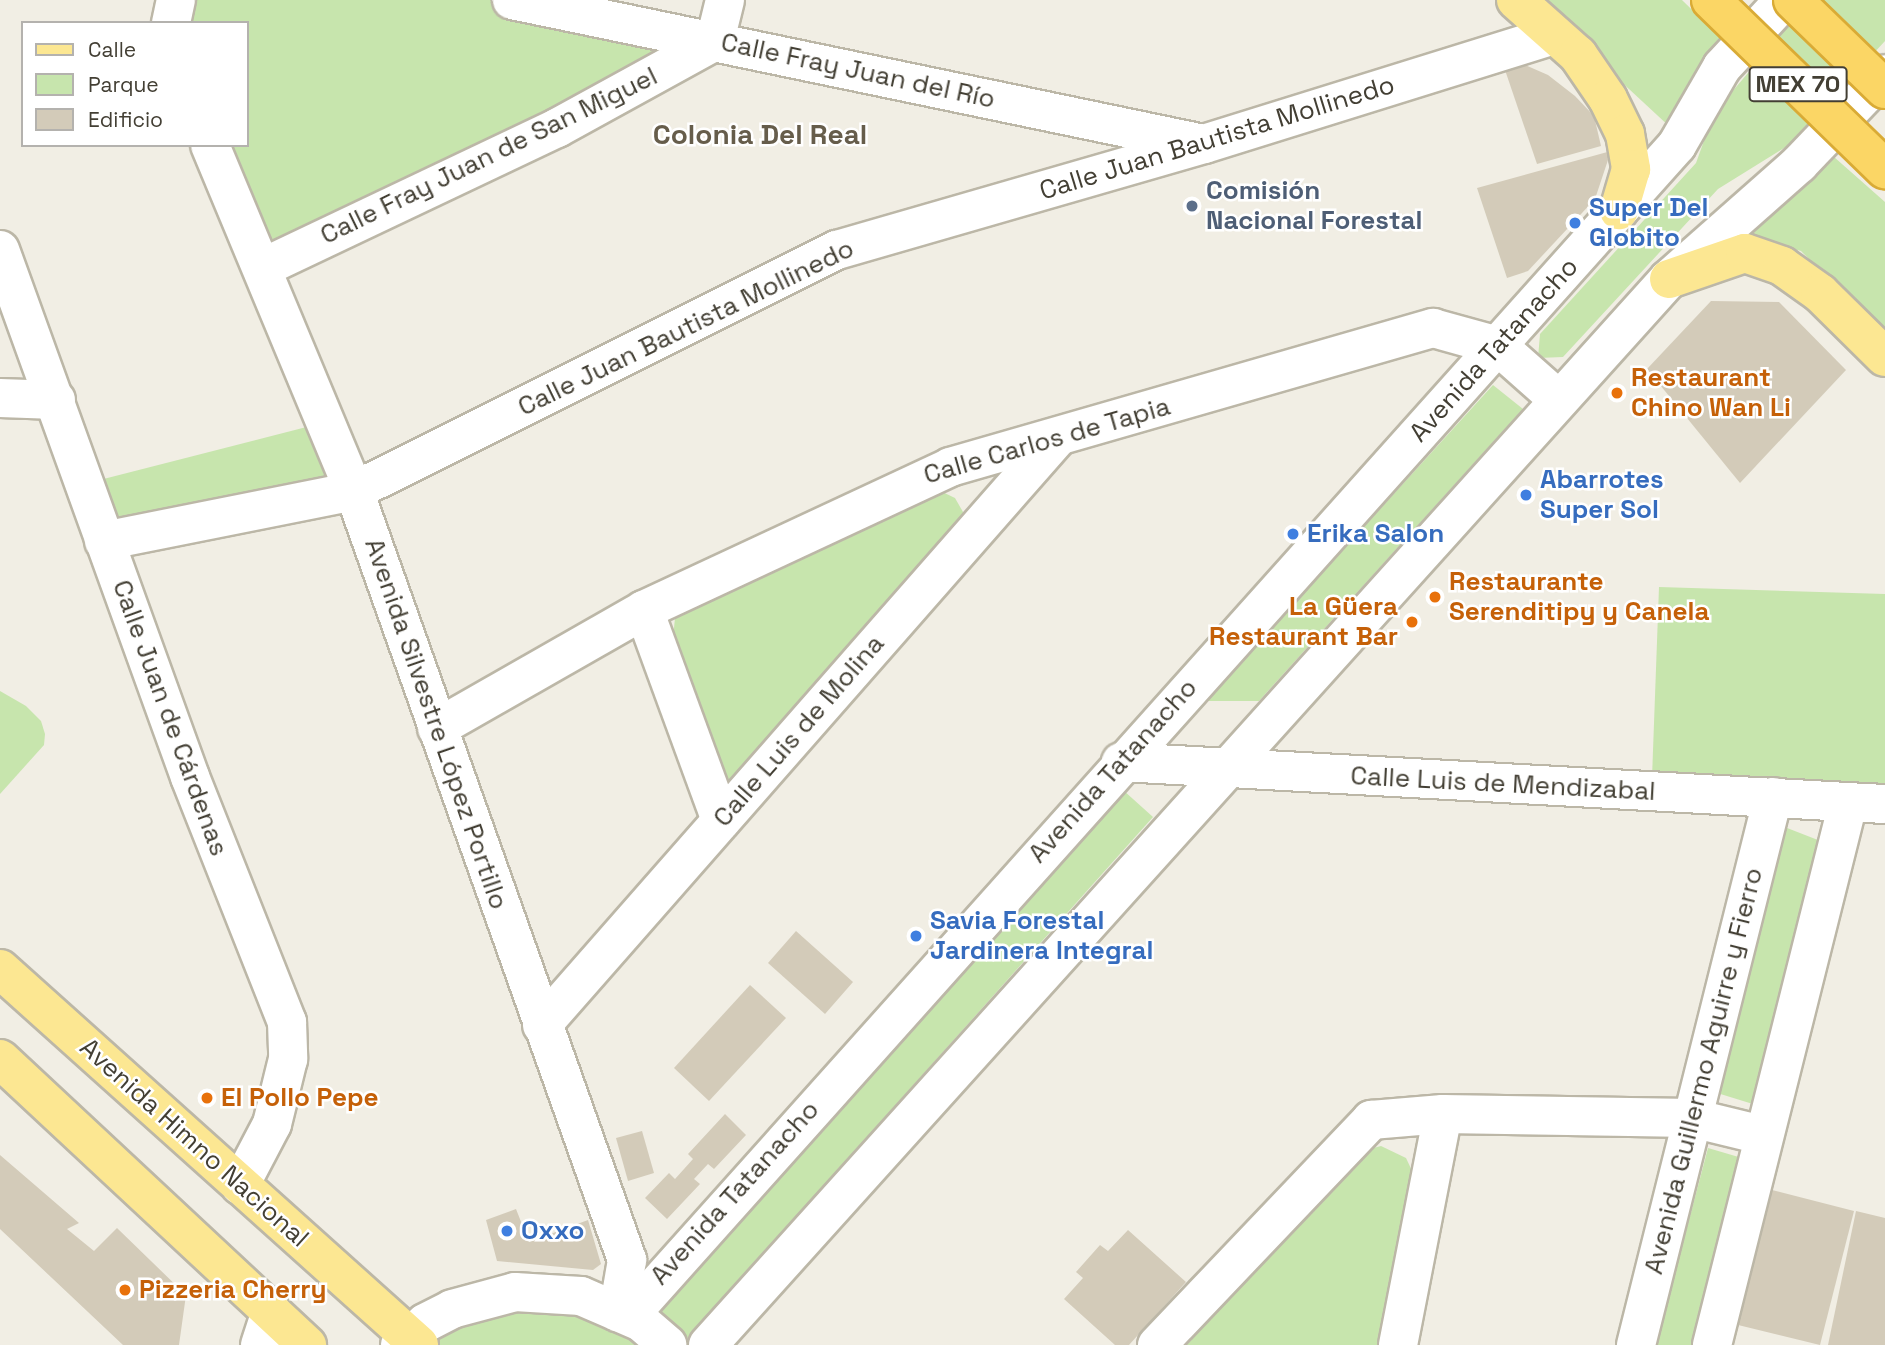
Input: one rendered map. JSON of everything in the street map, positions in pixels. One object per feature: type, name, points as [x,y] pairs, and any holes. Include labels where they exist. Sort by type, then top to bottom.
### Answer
[{"type":"highway","name":"MEX 70","points":[[1711,0],[1885,169]]},
{"type":"highway","name":"MEX 70","points":[[1793,0],[1885,89]]},
{"type":"main road","points":[[1516,0],[1578,55],[1608,99],[1625,134],[1631,169],[1619,210]]},
{"type":"main road","points":[[1669,279],[1745,253],[1782,266],[1820,293],[1885,357]]},
{"type":"main road","name":"Avenida Himno Nacional","points":[[0,969],[240,1185],[409,1342]]},
{"type":"main road","points":[[0,1059],[265,1328],[307,1345]]},
{"type":"street","points":[[171,21],[176,0]]},
{"type":"street","name":"Calle Fray Juan del Río","points":[[512,0],[1204,144]]},
{"type":"street","points":[[715,41],[725,0]]},
{"type":"street","name":"Avenida Tatanacho","points":[[624,1314],[1677,145],[1722,67],[1784,0]]},
{"type":"street","name":"Calle Juan Bautista Mollinedo","points":[[104,541],[354,491],[837,250],[1204,144],[1553,35]]},
{"type":"street","name":"Calle Fray Juan de San Miguel","points":[[262,268],[556,128],[715,41]]},
{"type":"street","points":[[708,1345],[1669,279],[1799,164],[1885,74]]},
{"type":"street","name":"Avenida Silvestre López Portillo","points":[[211,147],[354,491],[627,1260],[624,1314]]},
{"type":"street","name":"Calle Juan de Cárdenas","points":[[0,250],[190,777],[287,1022],[288,1059],[272,1124],[240,1185]]},
{"type":"street","name":"Calle Carlos de Tapia","points":[[436,728],[644,610],[918,478],[1433,328],[1498,346],[1559,400]]},
{"type":"street","points":[[0,398],[56,400]]},
{"type":"street","name":"Calle Luis de Molina","points":[[542,1025],[1057,438]]},
{"type":"street","points":[[644,610],[722,820]]},
{"type":"street","name":"Calle Luis de Mendizabal","points":[[1121,762],[1225,770],[1885,804]]},
{"type":"street","name":"Avenida Guillermo Aguirre y Fierro","points":[[1636,1345],[1773,797]]},
{"type":"street","points":[[1712,1345],[1762,1135],[1848,803]]},
{"type":"street","points":[[1157,1345],[1371,1120],[1443,1114],[1692,1118],[1762,1135]]},
{"type":"street","points":[[1398,1345],[1443,1114]]},
{"type":"street","points":[[409,1342],[452,1309],[515,1292],[581,1296],[624,1314],[667,1345]]},
{"type":"green space","points":[[176,0],[512,0],[715,41],[262,268],[211,147],[248,147],[248,21],[171,21]]},
{"type":"green space","points":[[1533,0],[1682,0],[1735,52],[1671,128]]},
{"type":"green space","points":[[1810,0],[1885,0],[1885,41],[1789,145],[1718,189],[1563,357],[1538,358],[1540,334],[1696,163],[1714,113]]},
{"type":"green space","points":[[1825,149],[1885,202],[1885,335],[1801,251],[1737,233]]},
{"type":"green space","points":[[1493,385],[1523,409],[1259,701],[1205,701]]},
{"type":"green space","points":[[326,422],[354,491],[104,541],[84,484]]},
{"type":"green space","points":[[932,487],[955,498],[963,512],[962,532],[732,799],[673,638],[675,618],[684,609]]},
{"type":"green space","points":[[1659,587],[1885,594],[1885,791],[1652,778]]},
{"type":"green space","points":[[0,691],[26,706],[41,721],[45,734],[44,745],[0,794]]},
{"type":"green space","points":[[1123,790],[1153,817],[683,1343],[651,1318]]},
{"type":"green space","points":[[1782,826],[1823,842],[1756,1105],[1714,1092]]},
{"type":"green space","points":[[1381,1146],[1406,1158],[1421,1190],[1384,1345],[1173,1345],[1351,1154]]},
{"type":"green space","points":[[1708,1148],[1742,1158],[1698,1345],[1656,1345]]},
{"type":"green space","points":[[515,1292],[667,1345],[401,1345]]},
{"type":"building","points":[[1523,64],[1548,75],[1575,96],[1594,116],[1601,146],[1537,164],[1505,70]]},
{"type":"building","points":[[1611,151],[1595,199],[1528,271],[1507,278],[1477,188]]},
{"type":"building","points":[[1711,301],[1779,302],[1846,370],[1740,483],[1647,369]]},
{"type":"building","points":[[796,931],[853,982],[825,1014],[768,963]]},
{"type":"building","points":[[750,985],[786,1018],[709,1101],[674,1068]]},
{"type":"building","points":[[725,1114],[746,1135],[714,1169],[708,1164],[694,1179],[700,1184],[667,1219],[645,1198],[669,1173],[675,1179],[693,1159],[688,1154]]},
{"type":"building","points":[[642,1131],[654,1173],[628,1181],[616,1138]]},
{"type":"building","points":[[0,1155],[79,1223],[67,1229],[94,1251],[117,1228],[186,1295],[179,1345],[123,1345],[0,1229]]},
{"type":"building","points":[[1768,1189],[1854,1211],[1820,1345],[1734,1324]]},
{"type":"building","name":"Oxxo","points":[[516,1209],[529,1242],[588,1220],[601,1264],[593,1270],[497,1261],[486,1220]]},
{"type":"building","points":[[1856,1211],[1885,1218],[1885,1345],[1828,1345]]},
{"type":"building","points":[[1128,1230],[1186,1282],[1129,1345],[1115,1345],[1064,1299],[1083,1278],[1076,1272],[1100,1245],[1108,1251]]},
{"type":"place","name":"Comisión Nacional Forestal","points":[[1192,206]]},
{"type":"place","name":"Super Del Globito","points":[[1575,223]]},
{"type":"place","name":"Restaurant Chino Wan Li","points":[[1617,393]]},
{"type":"place","name":"Abarrotes Super Sol","points":[[1526,495]]},
{"type":"place","name":"Erika Salon","points":[[1293,534]]},
{"type":"place","name":"Restaurante Serenditipy y Canela","points":[[1435,597]]},
{"type":"place","name":"La Güera Restaurant Bar","points":[[1412,622]]},
{"type":"place","name":"Savia Forestal Jardinera Integral","points":[[916,936]]},
{"type":"place","name":"El Pollo Pepe","points":[[207,1098]]},
{"type":"place","name":"Oxxo","points":[[507,1231]]},
{"type":"place","name":"Pizzeria Cherry","points":[[125,1290]]},
{"type":"district","name":"Colonia Del Real","points":[[760,134]]}]
